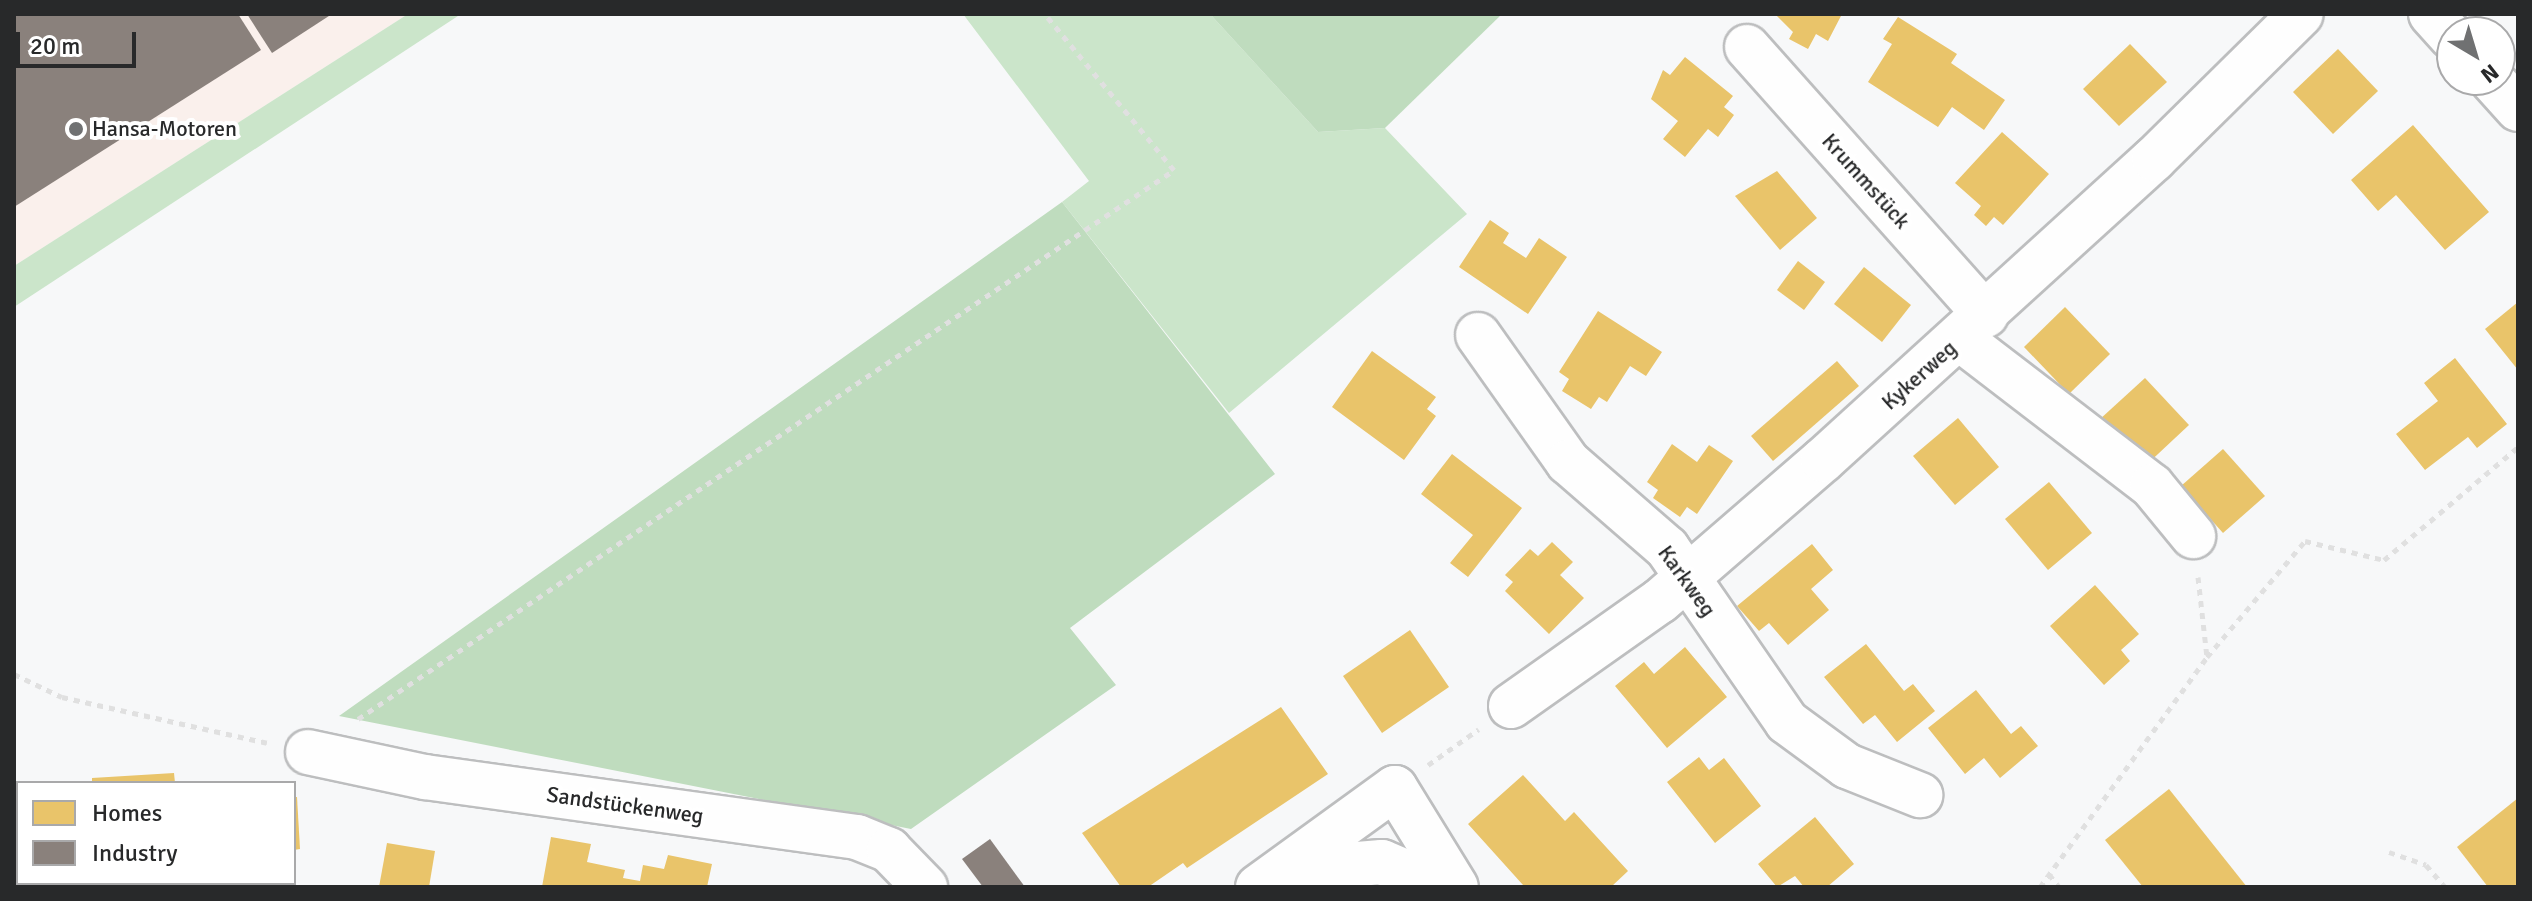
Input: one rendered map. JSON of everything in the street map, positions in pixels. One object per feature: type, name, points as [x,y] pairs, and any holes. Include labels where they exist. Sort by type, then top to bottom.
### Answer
[{"type":"street","name":"Kykerweg","points":[[1511,706],[1687,578],[1972,327],[2301,14]]},
{"type":"street","name":"Krummstück","points":[[1747,47],[1972,327],[2152,486],[2193,536]]},
{"type":"street","name":"Karkweg","points":[[1478,335],[1568,462],[1667,548],[1787,722],[1847,766],[1920,795]]},
{"type":"street","name":"Sandstückenweg","points":[[308,752],[425,777],[857,837],[889,850],[925,887]]},
{"type":"street","points":[[1270,879],[1395,788],[1456,887]]},
{"type":"street","points":[[1270,879],[1382,862],[1440,887]]},
{"type":"path","points":[[14,674],[62,697],[308,752],[1174,170],[1045,14]]},
{"type":"path","points":[[2040,887],[2207,657],[2305,541],[2384,560],[2518,447]]},
{"type":"path","points":[[2193,536],[2207,657]]},
{"type":"path","points":[[1395,788],[1511,706]]},
{"type":"path","points":[[2389,852],[2426,865],[2445,887]]},
{"type":"path","points":[[2049,874],[2059,887]]},
{"type":"shaded area","points":[[14,14],[408,14],[14,266]]},
{"type":"green space","points":[[408,14],[461,14],[14,307],[14,266]]},
{"type":"green space","points":[[963,14],[1210,14],[1318,132],[1385,128],[1467,214],[1229,413],[1062,202],[1089,181]]},
{"type":"green space","points":[[1210,14],[1502,14],[1385,128],[1318,132]]},
{"type":"green space","points":[[1062,202],[1275,474],[1070,628],[1116,685],[911,829],[339,716]]},
{"type":"building: Homes","points":[[1775,14],[1842,14],[1828,41],[1816,34],[1808,49],[1789,39],[1793,32]]},
{"type":"building: Homes","points":[[1898,17],[1957,54],[1951,63],[2005,100],[1984,130],[1952,107],[1938,127],[1868,82],[1892,44],[1883,39]]},
{"type":"building: Homes","points":[[2130,44],[2167,82],[2119,126],[2083,89]]},
{"type":"building: Homes","points":[[2338,49],[2378,91],[2333,134],[2293,92]]},
{"type":"building: Homes","points":[[1685,57],[1733,96],[1724,107],[1734,115],[1718,137],[1708,129],[1685,157],[1663,139],[1678,121],[1651,99],[1663,70],[1670,75]]},
{"type":"building: Homes","points":[[2413,125],[2489,212],[2445,250],[2396,195],[2378,211],[2351,180]]},
{"type":"building: Homes","points":[[2002,132],[2049,174],[2003,225],[1994,217],[1986,226],[1974,215],[1981,206],[1955,183]]},
{"type":"building: Homes","points":[[1777,171],[1817,218],[1780,250],[1735,196]]},
{"type":"building: Homes","points":[[1490,220],[1509,233],[1503,243],[1526,258],[1539,238],[1567,257],[1528,314],[1459,267]]},
{"type":"building: Homes","points":[[1798,261],[1825,282],[1804,310],[1777,290]]},
{"type":"building: Homes","points":[[1864,267],[1911,305],[1882,342],[1834,304]]},
{"type":"building: Homes","points":[[2518,302],[2518,370],[2485,329]]},
{"type":"building: Homes","points":[[2065,307],[2110,354],[2069,394],[2024,347]]},
{"type":"building: Homes","points":[[1598,311],[1662,352],[1646,376],[1630,366],[1607,402],[1599,397],[1591,409],[1562,391],[1569,379],[1559,372]]},
{"type":"building: Homes","points":[[1372,351],[1436,397],[1427,409],[1436,416],[1404,460],[1332,407]]},
{"type":"building: Homes","points":[[2455,358],[2507,424],[2477,448],[2468,437],[2425,470],[2396,434],[2438,401],[2424,383]]},
{"type":"building: Homes","points":[[1837,361],[1859,386],[1773,461],[1751,436]]},
{"type":"building: Homes","points":[[2145,378],[2189,425],[2143,468],[2099,420]]},
{"type":"building: Homes","points":[[1958,418],[1999,467],[1955,505],[1913,456]]},
{"type":"building: Homes","points":[[1672,444],[1697,462],[1709,445],[1733,461],[1697,514],[1687,507],[1680,517],[1653,498],[1658,490],[1647,482]]},
{"type":"building: Homes","points":[[2223,449],[2265,496],[2223,533],[2181,486]]},
{"type":"building: Homes","points":[[1452,454],[1522,508],[1468,577],[1450,563],[1473,535],[1421,494]]},
{"type":"building: Homes","points":[[2049,482],[2092,533],[2048,570],[2005,519]]},
{"type":"building: Homes","points":[[1552,542],[1573,562],[1560,575],[1584,598],[1549,634],[1505,591],[1513,582],[1505,575],[1530,549],[1538,556]]},
{"type":"building: Homes","points":[[1812,544],[1833,570],[1811,589],[1829,610],[1788,645],[1769,623],[1759,631],[1737,606]]},
{"type":"building: Homes","points":[[2095,585],[2139,634],[2121,650],[2130,661],[2104,685],[2050,626]]},
{"type":"building: Homes","points":[[1410,630],[1449,687],[1382,733],[1343,676]]},
{"type":"building: Homes","points":[[1866,644],[1904,691],[1913,684],[1935,711],[1897,742],[1875,715],[1863,724],[1824,677]]},
{"type":"building: Homes","points":[[1685,647],[1727,697],[1667,748],[1615,686],[1644,662],[1654,674]]},
{"type":"building: Homes","points":[[1976,690],[2011,734],[2021,726],[2038,746],[2000,778],[1984,758],[1965,774],[1928,728]]},
{"type":"building: Homes","points":[[1281,707],[1328,774],[1187,868],[1183,863],[1148,887],[1121,887],[1082,833]]},
{"type":"building: Homes","points":[[1699,757],[1709,770],[1724,758],[1761,806],[1715,843],[1667,782]]},
{"type":"building: Homes","points":[[174,773],[175,781],[92,781],[92,778]]},
{"type":"building: Homes","points":[[1523,775],[1565,821],[1574,812],[1628,871],[1611,887],[1523,885],[1468,824]]},
{"type":"building: Homes","points":[[14,785],[16,820],[14,847]]},
{"type":"building: Homes","points":[[2169,789],[2247,887],[2143,887],[2105,840]]},
{"type":"building: Homes","points":[[296,797],[297,797],[300,849],[296,850]]},
{"type":"building: Homes","points":[[2518,798],[2518,887],[2488,887],[2457,847]]},
{"type":"building: Homes","points":[[1815,817],[1854,864],[1827,887],[1804,887],[1795,876],[1777,887],[1758,864]]},
{"type":"building: Homes","points":[[551,837],[591,844],[587,862],[625,870],[623,878],[640,881],[643,865],[664,869],[668,855],[712,864],[707,887],[542,887]]},
{"type":"building: Homes","points":[[387,843],[435,851],[429,887],[379,887]]},
{"type":"building: Industry","name":"Hansa-Motoren","points":[[14,14],[238,14],[261,50],[14,207]]},
{"type":"building: Industry","points":[[247,14],[332,14],[272,53]]},
{"type":"building: Industry","points":[[990,839],[1025,887],[983,887],[962,859]]},
{"type":"place","name":"Hansa-Motoren","points":[[76,129]]}]
